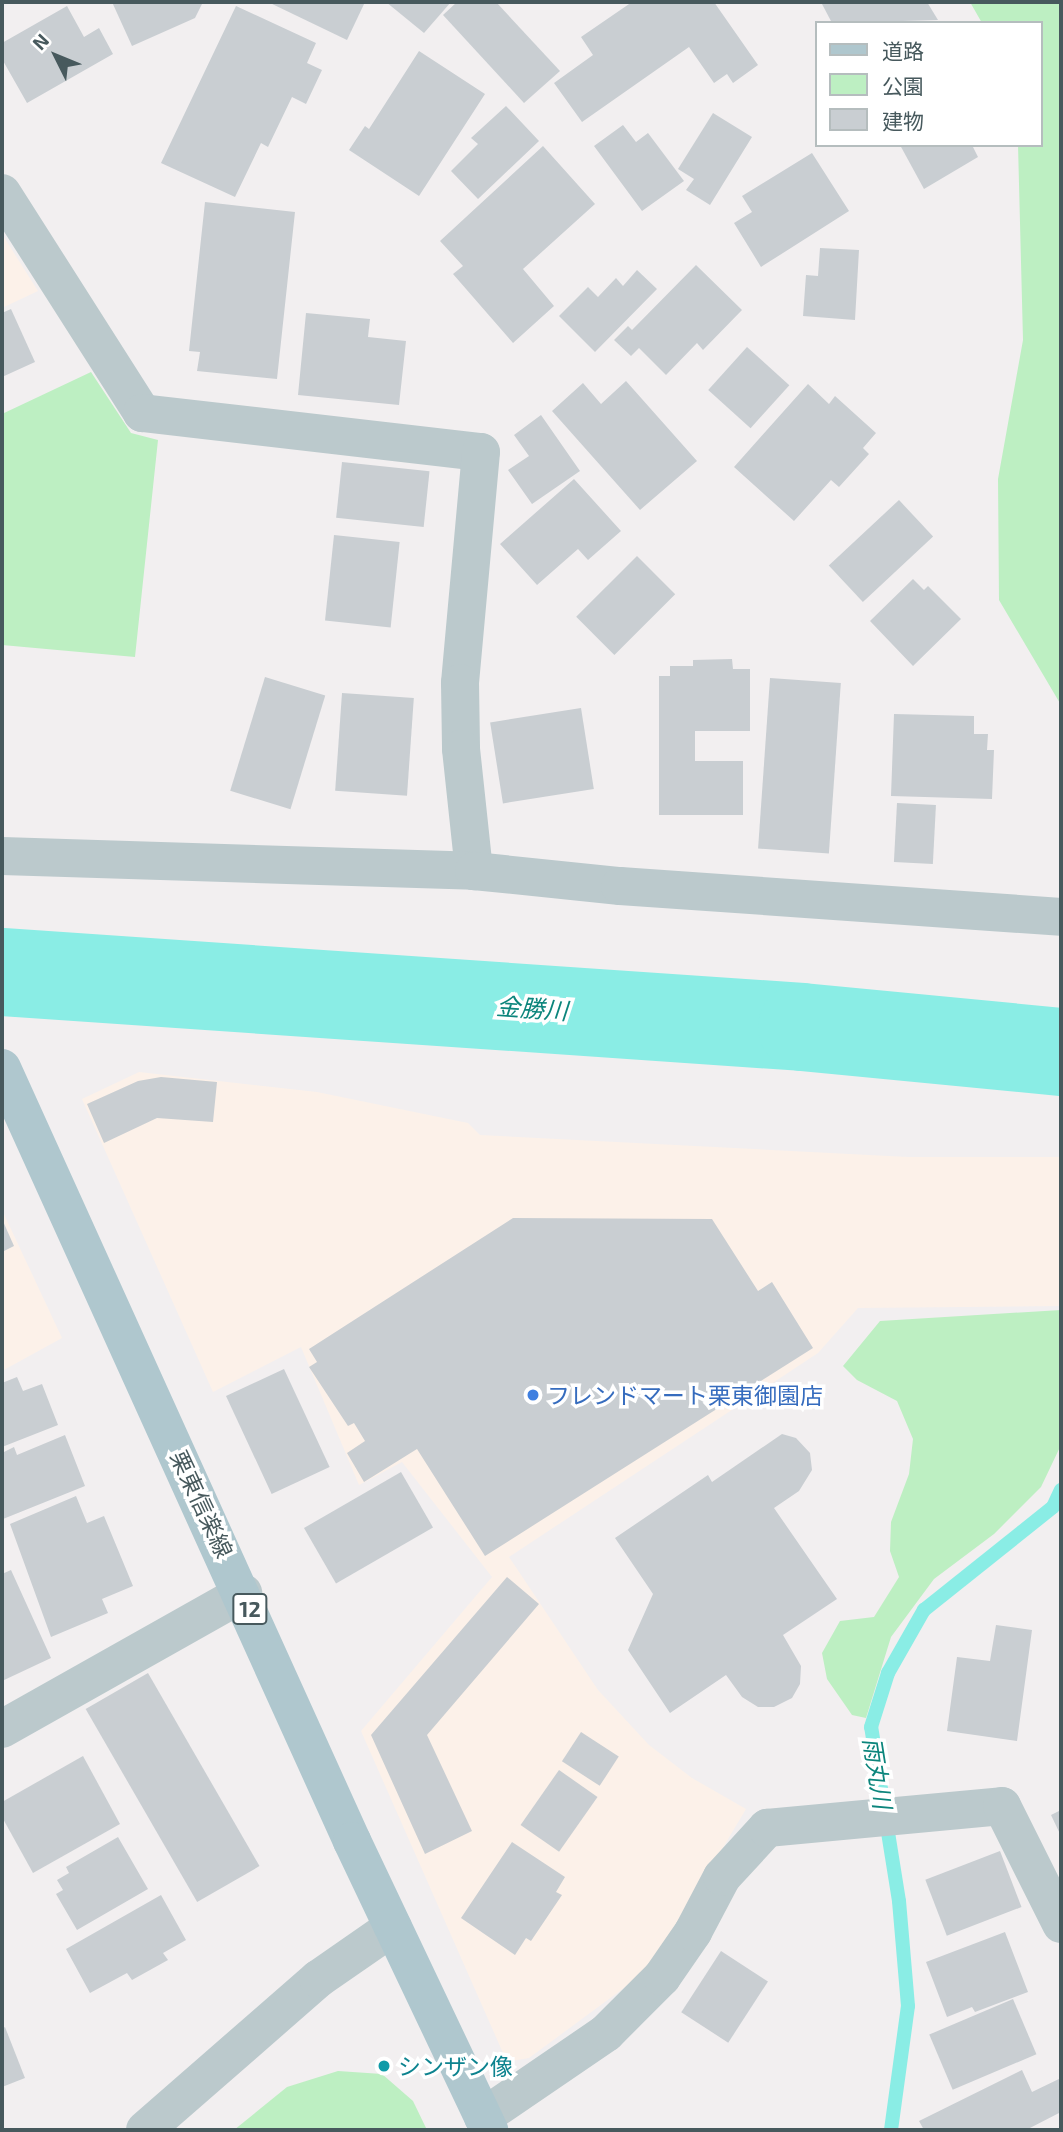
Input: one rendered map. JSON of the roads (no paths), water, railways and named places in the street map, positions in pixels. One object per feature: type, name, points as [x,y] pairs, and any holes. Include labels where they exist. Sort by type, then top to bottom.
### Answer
[{"type":"main road","name":"栗東信楽線","points":[[2,1068],[393,1927],[486,2124]]},
{"type":"street","points":[[2,193],[142,413],[481,452],[460,683],[461,749],[474,871]]},
{"type":"street","points":[[2,856],[474,871],[620,886],[1061,917]]},
{"type":"street","points":[[2,1729],[243,1593]]},
{"type":"street","points":[[486,2124],[606,2033],[652,1987],[693,1931],[722,1877],[767,1828],[1002,1806],[1061,1924]]},
{"type":"street","points":[[145,2130],[318,1979],[393,1927]]},
{"type":"waterway","name":"金勝川","points":[[2,972],[802,1027],[1061,1052]]},
{"type":"waterway","name":"雨丸川","points":[[891,2130],[908,2006],[899,1901],[871,1727],[888,1673],[924,1610],[1053,1507],[1061,1490]]},
{"type":"place","name":"フレンドマート栗東御園店","points":[[533,1395]]},
{"type":"place","name":"シンザン像","points":[[384,2066]]}]
